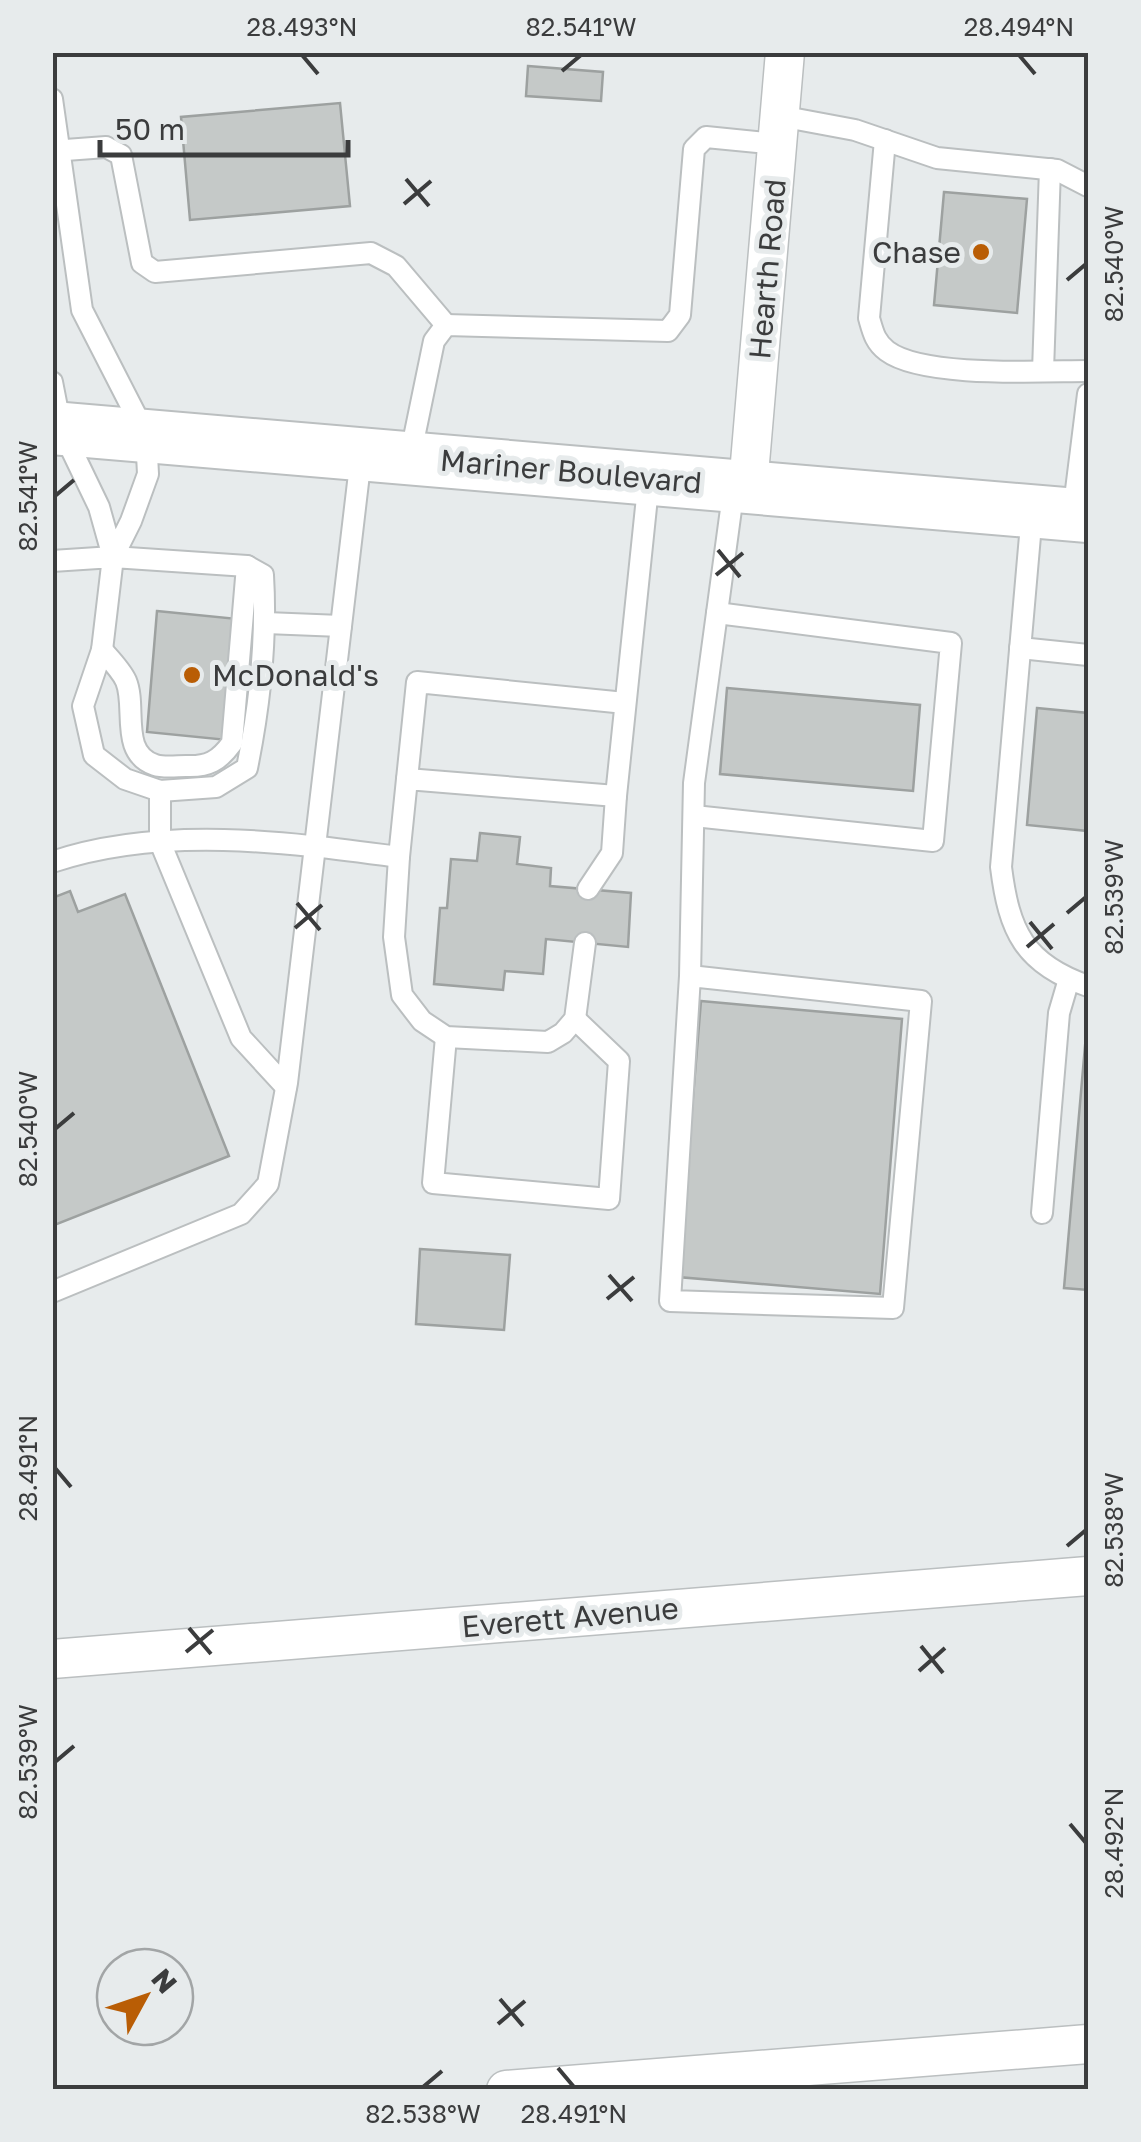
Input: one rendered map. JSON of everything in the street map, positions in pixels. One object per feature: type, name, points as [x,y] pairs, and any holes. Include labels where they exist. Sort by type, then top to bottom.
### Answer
[{"type":"main road","name":"Mariner Boulevard","points":[[56,413],[146,435],[1065,514]]},
{"type":"street","name":"Hearth Road","points":[[741,486],[786,52]]},
{"type":"street","name":"Everett Avenue","points":[[52,1659],[1088,1576]]},
{"type":"street","points":[[506,2090],[1088,2044]]},
{"type":"lane","points":[[52,98],[56,150],[82,310],[146,435],[148,474],[113,557],[102,650],[83,706],[94,755],[125,779],[160,792],[216,787],[247,768],[258,716],[266,623],[263,575],[246,566],[113,557],[52,561]]},
{"type":"lane","points":[[56,150],[106,147],[121,155],[142,263],[155,272],[371,253],[396,266],[446,325],[668,331],[680,314],[694,149],[706,138],[779,130],[855,130],[937,158],[1050,170],[1078,178],[1088,186]]},
{"type":"lane","points":[[885,140],[869,318],[874,339],[889,353],[911,363],[946,368],[1088,370]]},
{"type":"lane","points":[[1043,371],[1050,170]]},
{"type":"lane","points":[[52,1292],[241,1214],[268,1184],[286,1086],[340,626],[385,456],[434,341],[446,325]]},
{"type":"lane","points":[[1042,1214],[1059,1013],[1079,982],[1040,961],[1019,940],[1004,894],[1001,867],[1020,648],[1065,514],[1088,394]]},
{"type":"lane","points":[[56,413],[99,507],[113,557]]},
{"type":"lane","points":[[588,889],[612,854],[649,478]]},
{"type":"lane","points":[[690,976],[921,1000],[892,1308],[670,1301],[690,976],[694,783],[717,612],[741,486]]},
{"type":"lane","points":[[102,650],[125,679],[131,702],[128,726],[138,753],[154,765],[205,767],[222,756],[232,743],[246,566]]},
{"type":"lane","points":[[694,816],[934,840],[952,642],[717,612]]},
{"type":"lane","points":[[266,623],[340,626]]},
{"type":"lane","points":[[1020,648],[1088,655]]},
{"type":"lane","points":[[585,943],[576,1020],[548,1042],[446,1037],[422,1021],[402,995],[394,937],[417,682],[626,703]]},
{"type":"lane","points":[[407,779],[616,796]]},
{"type":"lane","points":[[160,792],[160,842],[241,1038],[286,1086]]},
{"type":"lane","points":[[52,862],[80,852],[178,840],[314,846],[399,857]]},
{"type":"lane","points":[[446,1037],[433,1182],[609,1199],[619,1061],[576,1020]]},
{"type":"building","points":[[528,66],[603,72],[601,101],[526,96]]},
{"type":"building","points":[[340,103],[350,206],[190,220],[181,117]]},
{"type":"building","name":"Chase","points":[[944,192],[1027,199],[1017,313],[934,305]]},
{"type":"building","name":"McDonald's","points":[[157,611],[238,619],[227,740],[147,732]]},
{"type":"building","points":[[727,688],[920,705],[913,791],[720,774]]},
{"type":"building","points":[[1037,708],[1088,713],[1088,831],[1027,825]]},
{"type":"building","points":[[480,833],[520,837],[517,864],[551,868],[550,886],[631,893],[628,947],[546,939],[543,974],[505,971],[503,990],[434,984],[440,908],[447,908],[451,859],[477,861]]},
{"type":"building","points":[[70,891],[78,912],[125,894],[229,1156],[52,1226],[52,898]]},
{"type":"building","points":[[701,1001],[902,1019],[880,1294],[678,1277]]},
{"type":"building","points":[[1088,1023],[1088,1290],[1064,1288]]},
{"type":"building","points":[[420,1249],[510,1255],[504,1330],[416,1324]]},
{"type":"place","name":"Chase","points":[[981,252]]},
{"type":"place","name":"McDonald's","points":[[192,675]]}]
